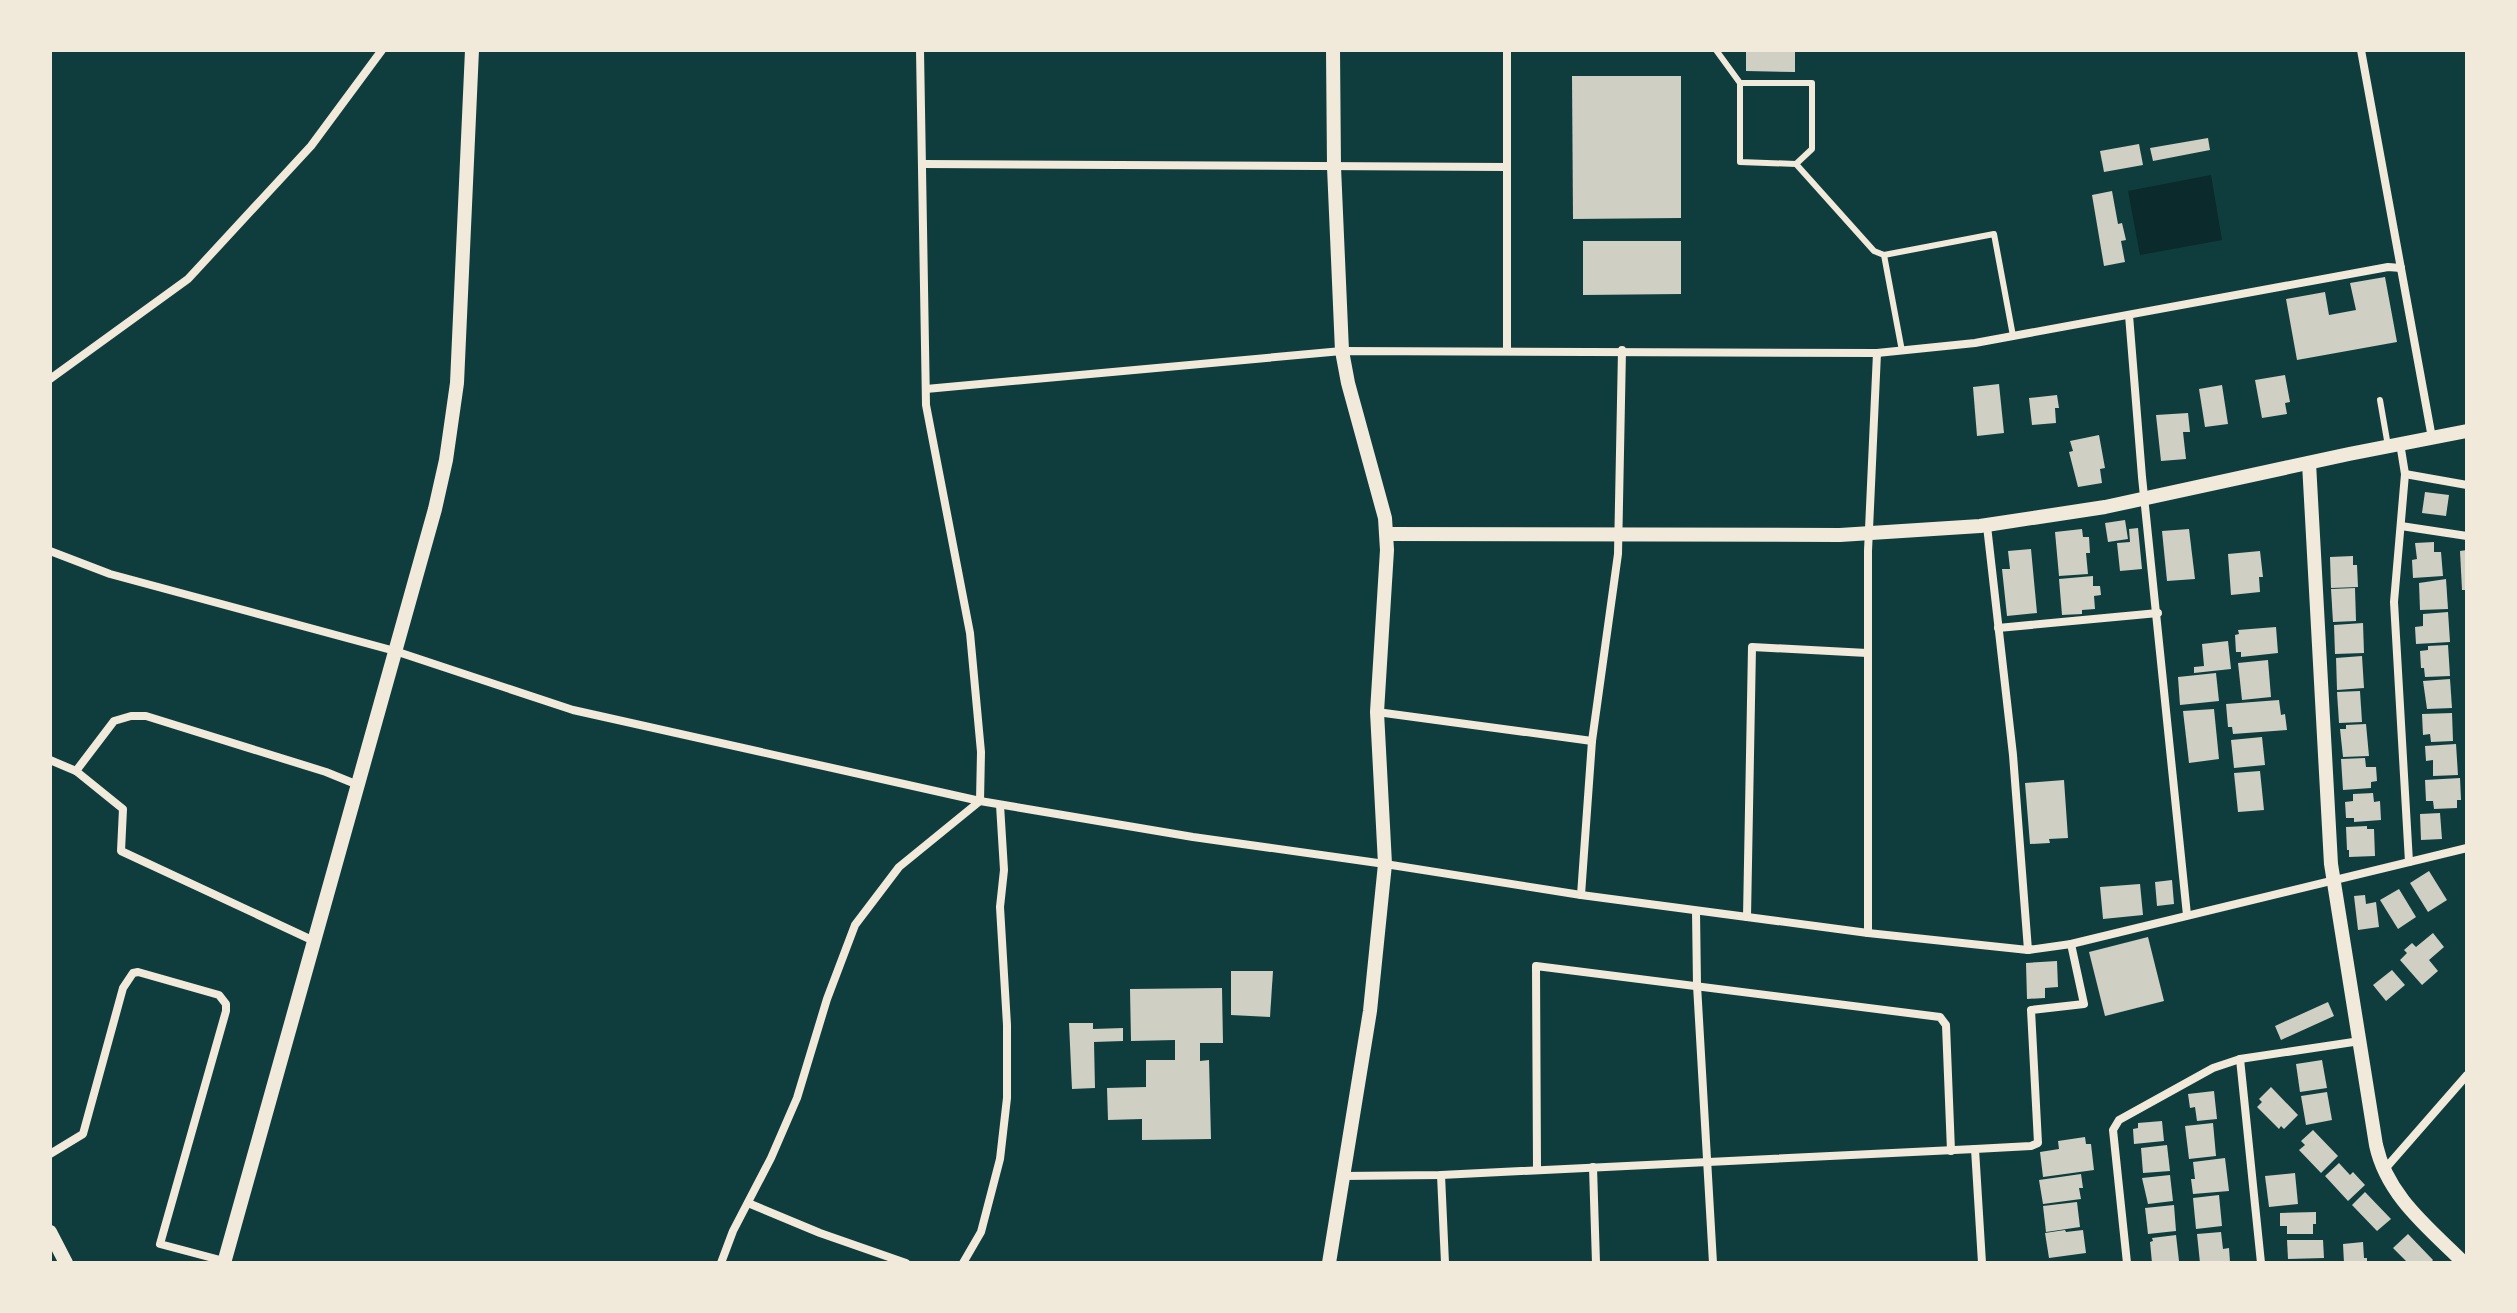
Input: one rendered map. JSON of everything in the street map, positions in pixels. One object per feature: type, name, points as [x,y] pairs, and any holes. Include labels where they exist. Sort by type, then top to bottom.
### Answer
[{"type":"street","points":[[50,379],[188,279],[311,146],[382,50]]},
{"type":"street","points":[[50,1154],[83,1134],[123,988],[133,973],[219,995],[226,1004],[226,1011],[160,1244],[224,1262],[438,497],[451,435],[462,307],[472,50]]},
{"type":"street","points":[[721,1263],[733,1231],[771,1158],[797,1098],[827,999],[855,925],[899,867],[980,801],[981,752],[970,633],[926,405],[920,50]]},
{"type":"street","points":[[1329,1263],[1370,1011],[1385,864],[1377,712],[1387,566],[1387,534],[1382,502],[1342,351],[1334,167],[1333,50]]},
{"type":"street","points":[[1507,50],[1507,351]]},
{"type":"street","points":[[2361,50],[2432,438]]},
{"type":"street","points":[[923,164],[1507,167]]},
{"type":"street","points":[[926,389],[1342,351],[1902,351],[2013,336],[2388,267],[2401,268]]},
{"type":"street","points":[[2129,315],[2142,477],[2187,915]]},
{"type":"street","points":[[1581,895],[1592,741],[1619,535],[1622,350]]},
{"type":"street","points":[[1868,933],[1867,653],[1877,353]]},
{"type":"street","points":[[1387,534],[1720,536],[1869,534],[1983,526],[2146,499],[2467,431]]},
{"type":"street","points":[[2394,445],[2405,474],[2394,602],[2409,862]]},
{"type":"street","points":[[2309,463],[2333,879],[2376,1145],[2384,1171],[2406,1205],[2464,1263]]},
{"type":"street","points":[[2405,474],[2467,485]]},
{"type":"street","points":[[1983,526],[2013,755],[2028,950]]},
{"type":"street","points":[[2401,526],[2467,536]]},
{"type":"street","points":[[50,551],[110,574],[395,651],[573,710],[980,801],[1193,837],[1581,895],[1868,933],[2028,950],[2071,944],[2467,848]]},
{"type":"street","points":[[1998,628],[2158,613]]},
{"type":"street","points":[[1747,917],[1752,647],[1867,653]]},
{"type":"street","points":[[1377,712],[1592,741]]},
{"type":"street","points":[[76,771],[114,721],[146,716],[326,772],[358,785]]},
{"type":"street","points":[[50,760],[76,771],[123,809],[121,851],[314,941]]},
{"type":"street","points":[[963,1263],[981,1232],[1000,1159],[1007,1098],[1007,1025],[1000,907],[1004,870],[1000,805]]},
{"type":"street","points":[[1696,911],[1697,985],[1713,1263]]},
{"type":"street","points":[[1341,1176],[1707,1164],[2031,1146],[2038,1143],[2031,1010],[2084,1004],[2071,944]]},
{"type":"street","points":[[1537,1169],[1536,966],[1940,1017],[1946,1025],[1951,1151]]},
{"type":"street","points":[[2127,1263],[2113,1130],[2119,1120],[2174,1087],[2240,1059],[2360,1041]]},
{"type":"street","points":[[2240,1059],[2261,1263]]},
{"type":"street","points":[[2384,1171],[2467,1075]]},
{"type":"street","points":[[1975,1149],[1982,1263]]},
{"type":"street","points":[[1593,1167],[1596,1263]]},
{"type":"street","points":[[1441,1175],[1445,1263]]},
{"type":"street","points":[[748,1203],[820,1233],[906,1263]]},
{"type":"street","points":[[51,1235],[66,1263]]},
{"type":"lane","points":[[1716,50],[1740,83],[1740,162],[1796,164],[1812,149],[1812,83],[1740,83]]},
{"type":"lane","points":[[1796,164],[1874,251],[1884,255],[1994,234],[2013,336]]},
{"type":"lane","points":[[1884,255],[1902,351]]},
{"type":"lane","points":[[2380,400],[2394,445]]},
{"type":"water","points":[[2211,175],[2222,240],[2140,255],[2128,191]]},
{"type":"building","points":[[1746,50],[1795,50],[1795,72],[1746,71]]},
{"type":"building","points":[[1572,76],[1681,76],[1681,218],[1573,219]]},
{"type":"building","points":[[2208,138],[2210,150],[2153,161],[2150,148]]},
{"type":"building","points":[[2139,144],[2143,165],[2104,172],[2100,151]]},
{"type":"building","points":[[2112,191],[2118,224],[2122,223],[2126,240],[2121,241],[2125,262],[2104,266],[2092,195]]},
{"type":"building","points":[[1583,241],[1681,241],[1681,294],[1583,295]]},
{"type":"building","points":[[2385,277],[2397,342],[2297,360],[2286,299],[2325,292],[2329,315],[2356,310],[2350,283]]},
{"type":"building","points":[[2285,375],[2290,402],[2285,403],[2287,414],[2262,418],[2255,380]]},
{"type":"building","points":[[1999,384],[2004,433],[1977,436],[1973,387]]},
{"type":"building","points":[[2222,385],[2228,424],[2205,427],[2199,389]]},
{"type":"building","points":[[2057,395],[2059,408],[2055,408],[2056,423],[2032,425],[2029,398]]},
{"type":"building","points":[[2188,413],[2190,432],[2183,432],[2186,459],[2161,461],[2156,415]]},
{"type":"building","points":[[2099,435],[2105,468],[2100,469],[2102,483],[2078,487],[2069,452],[2073,451],[2070,441]]},
{"type":"building","points":[[2425,492],[2449,495],[2446,516],[2422,513]]},
{"type":"building","points":[[2125,520],[2128,539],[2108,542],[2105,523]]},
{"type":"building","points":[[2138,528],[2142,569],[2120,571],[2117,543],[2130,542],[2129,529]]},
{"type":"building","points":[[2082,529],[2083,537],[2089,537],[2090,553],[2086,553],[2088,574],[2059,576],[2055,532]]},
{"type":"building","points":[[2189,529],[2195,579],[2167,581],[2162,531]]},
{"type":"building","points":[[2434,542],[2434,552],[2441,552],[2443,576],[2413,578],[2412,560],[2417,559],[2415,543]]},
{"type":"building","points":[[2031,549],[2037,613],[2007,616],[2002,569],[2010,569],[2008,551]]},
{"type":"building","points":[[2467,550],[2467,590],[2462,590],[2460,551]]},
{"type":"building","points":[[2260,551],[2263,577],[2259,577],[2260,592],[2231,595],[2228,554]]},
{"type":"building","points":[[2353,556],[2353,565],[2357,565],[2358,587],[2331,588],[2330,557]]},
{"type":"building","points":[[2093,576],[2093,586],[2100,586],[2101,595],[2094,596],[2095,609],[2082,610],[2082,614],[2062,615],[2059,579]]},
{"type":"building","points":[[2446,579],[2448,609],[2420,610],[2419,583]]},
{"type":"building","points":[[2355,588],[2356,621],[2333,622],[2331,589]]},
{"type":"building","points":[[2448,612],[2450,642],[2416,644],[2415,627],[2423,626],[2423,614]]},
{"type":"building","points":[[2363,623],[2364,653],[2335,654],[2334,625]]},
{"type":"building","points":[[2276,627],[2278,653],[2241,657],[2241,652],[2236,652],[2235,635],[2239,634],[2238,630]]},
{"type":"building","points":[[2228,641],[2231,669],[2194,673],[2194,667],[2204,666],[2202,644]]},
{"type":"building","points":[[2448,645],[2450,676],[2425,677],[2420,651],[2428,650],[2428,646]]},
{"type":"building","points":[[2362,656],[2364,688],[2337,690],[2336,658]]},
{"type":"building","points":[[2268,660],[2271,697],[2242,700],[2238,663]]},
{"type":"building","points":[[2216,673],[2219,701],[2180,705],[2178,677]]},
{"type":"building","points":[[2450,679],[2452,708],[2427,709],[2423,681]]},
{"type":"building","points":[[2360,691],[2362,722],[2339,723],[2337,692]]},
{"type":"building","points":[[2279,700],[2287,730],[2233,734],[2232,727],[2228,727],[2226,704]]},
{"type":"building","points":[[2214,709],[2219,759],[2189,763],[2183,711]]},
{"type":"building","points":[[2452,713],[2453,741],[2431,742],[2430,734],[2423,735],[2422,714]]},
{"type":"building","points":[[2366,724],[2369,756],[2343,757],[2340,729],[2346,729],[2346,725]]},
{"type":"building","points":[[2262,737],[2265,765],[2234,768],[2231,740]]},
{"type":"building","points":[[2456,744],[2458,775],[2433,776],[2433,760],[2426,761],[2425,746]]},
{"type":"building","points":[[2365,758],[2366,767],[2376,767],[2377,781],[2371,782],[2371,788],[2343,790],[2341,759]]},
{"type":"building","points":[[2260,771],[2264,810],[2238,812],[2234,773]]},
{"type":"building","points":[[2460,778],[2461,800],[2457,800],[2457,808],[2434,809],[2433,801],[2426,801],[2425,780]]},
{"type":"building","points":[[2064,780],[2068,838],[2030,844],[2025,783]]},
{"type":"building","points":[[2373,793],[2374,802],[2380,801],[2381,820],[2354,822],[2354,818],[2346,818],[2345,802],[2353,801],[2353,794]]},
{"type":"building","points":[[2440,813],[2442,839],[2421,840],[2420,814]]},
{"type":"building","points":[[2367,826],[2367,829],[2374,829],[2375,856],[2349,857],[2346,827]]},
{"type":"building","points":[[2429,871],[2447,900],[2428,912],[2410,883]]},
{"type":"building","points":[[2172,880],[2174,904],[2157,906],[2155,882]]},
{"type":"building","points":[[2140,884],[2143,915],[2103,919],[2100,887]]},
{"type":"building","points":[[2399,889],[2416,917],[2398,929],[2380,900]]},
{"type":"building","points":[[2365,895],[2366,904],[2376,902],[2379,927],[2358,930],[2354,896]]},
{"type":"building","points":[[2433,933],[2444,947],[2429,960],[2438,971],[2422,985],[2400,960],[2407,953],[2404,950],[2412,943],[2416,947]]},
{"type":"building","points":[[2148,937],[2164,1001],[2105,1016],[2089,952]]},
{"type":"building","points":[[2057,961],[2058,987],[2045,988],[2045,998],[2027,999],[2026,963]]},
{"type":"building","points":[[2392,970],[2405,985],[2386,1001],[2373,985]]},
{"type":"building","points":[[1231,971],[1273,971],[1270,1017],[1231,1015]]},
{"type":"building","points":[[1222,988],[1223,1043],[1200,1043],[1200,1061],[1209,1060],[1211,1139],[1142,1140],[1142,1119],[1108,1120],[1107,1088],[1146,1087],[1146,1060],[1175,1060],[1175,1040],[1131,1041],[1130,989]]},
{"type":"building","points":[[2328,1002],[2334,1016],[2281,1040],[2275,1026]]},
{"type":"building","points":[[1069,1023],[1093,1023],[1093,1029],[1123,1028],[1123,1041],[1094,1042],[1095,1088],[1072,1089]]},
{"type":"building","points":[[2322,1060],[2327,1088],[2300,1092],[2296,1064]]},
{"type":"building","points":[[2271,1087],[2298,1115],[2284,1129],[2281,1126],[2279,1129],[2257,1107],[2262,1102],[2259,1099]]},
{"type":"building","points":[[2214,1091],[2217,1119],[2197,1121],[2195,1107],[2190,1108],[2188,1094]]},
{"type":"building","points":[[2327,1092],[2332,1120],[2306,1125],[2301,1096]]},
{"type":"building","points":[[2162,1121],[2164,1141],[2134,1144],[2133,1129],[2138,1128],[2138,1123]]},
{"type":"building","points":[[2213,1123],[2216,1156],[2189,1159],[2185,1126]]},
{"type":"building","points":[[2313,1130],[2338,1156],[2321,1173],[2299,1150],[2305,1145],[2301,1141]]},
{"type":"building","points":[[2085,1137],[2086,1144],[2091,1144],[2094,1170],[2043,1177],[2040,1152],[2059,1149],[2058,1141]]},
{"type":"building","points":[[2167,1145],[2170,1171],[2143,1173],[2141,1148]]},
{"type":"building","points":[[2225,1158],[2229,1191],[2193,1194],[2193,1162]]},
{"type":"building","points":[[2339,1163],[2365,1185],[2348,1201],[2325,1176]]},
{"type":"building","points":[[2295,1173],[2298,1204],[2269,1207],[2265,1176]]},
{"type":"building","points":[[2081,1174],[2081,1199],[2043,1204],[2039,1180]]},
{"type":"building","points":[[2170,1175],[2173,1201],[2148,1204],[2142,1178]]},
{"type":"building","points":[[2365,1192],[2391,1219],[2377,1231],[2352,1205]]},
{"type":"building","points":[[2219,1195],[2222,1226],[2196,1229],[2193,1198]]},
{"type":"building","points":[[2077,1202],[2080,1227],[2046,1232],[2043,1206]]},
{"type":"building","points":[[2174,1205],[2176,1231],[2148,1234],[2145,1208]]},
{"type":"building","points":[[2316,1212],[2313,1234],[2287,1234],[2287,1226],[2280,1226],[2280,1213]]},
{"type":"building","points":[[2083,1230],[2086,1253],[2049,1258],[2045,1233]]},
{"type":"building","points":[[2221,1232],[2223,1249],[2229,1248],[2230,1262],[2200,1263],[2197,1234]]},
{"type":"building","points":[[2408,1234],[2433,1260],[2430,1263],[2408,1263],[2393,1248]]},
{"type":"building","points":[[2176,1235],[2179,1261],[2152,1263],[2152,1238]]},
{"type":"building","points":[[2287,1240],[2323,1240],[2324,1258],[2288,1259]]},
{"type":"building","points":[[2363,1242],[2367,1263],[2344,1263],[2343,1244]]}]
